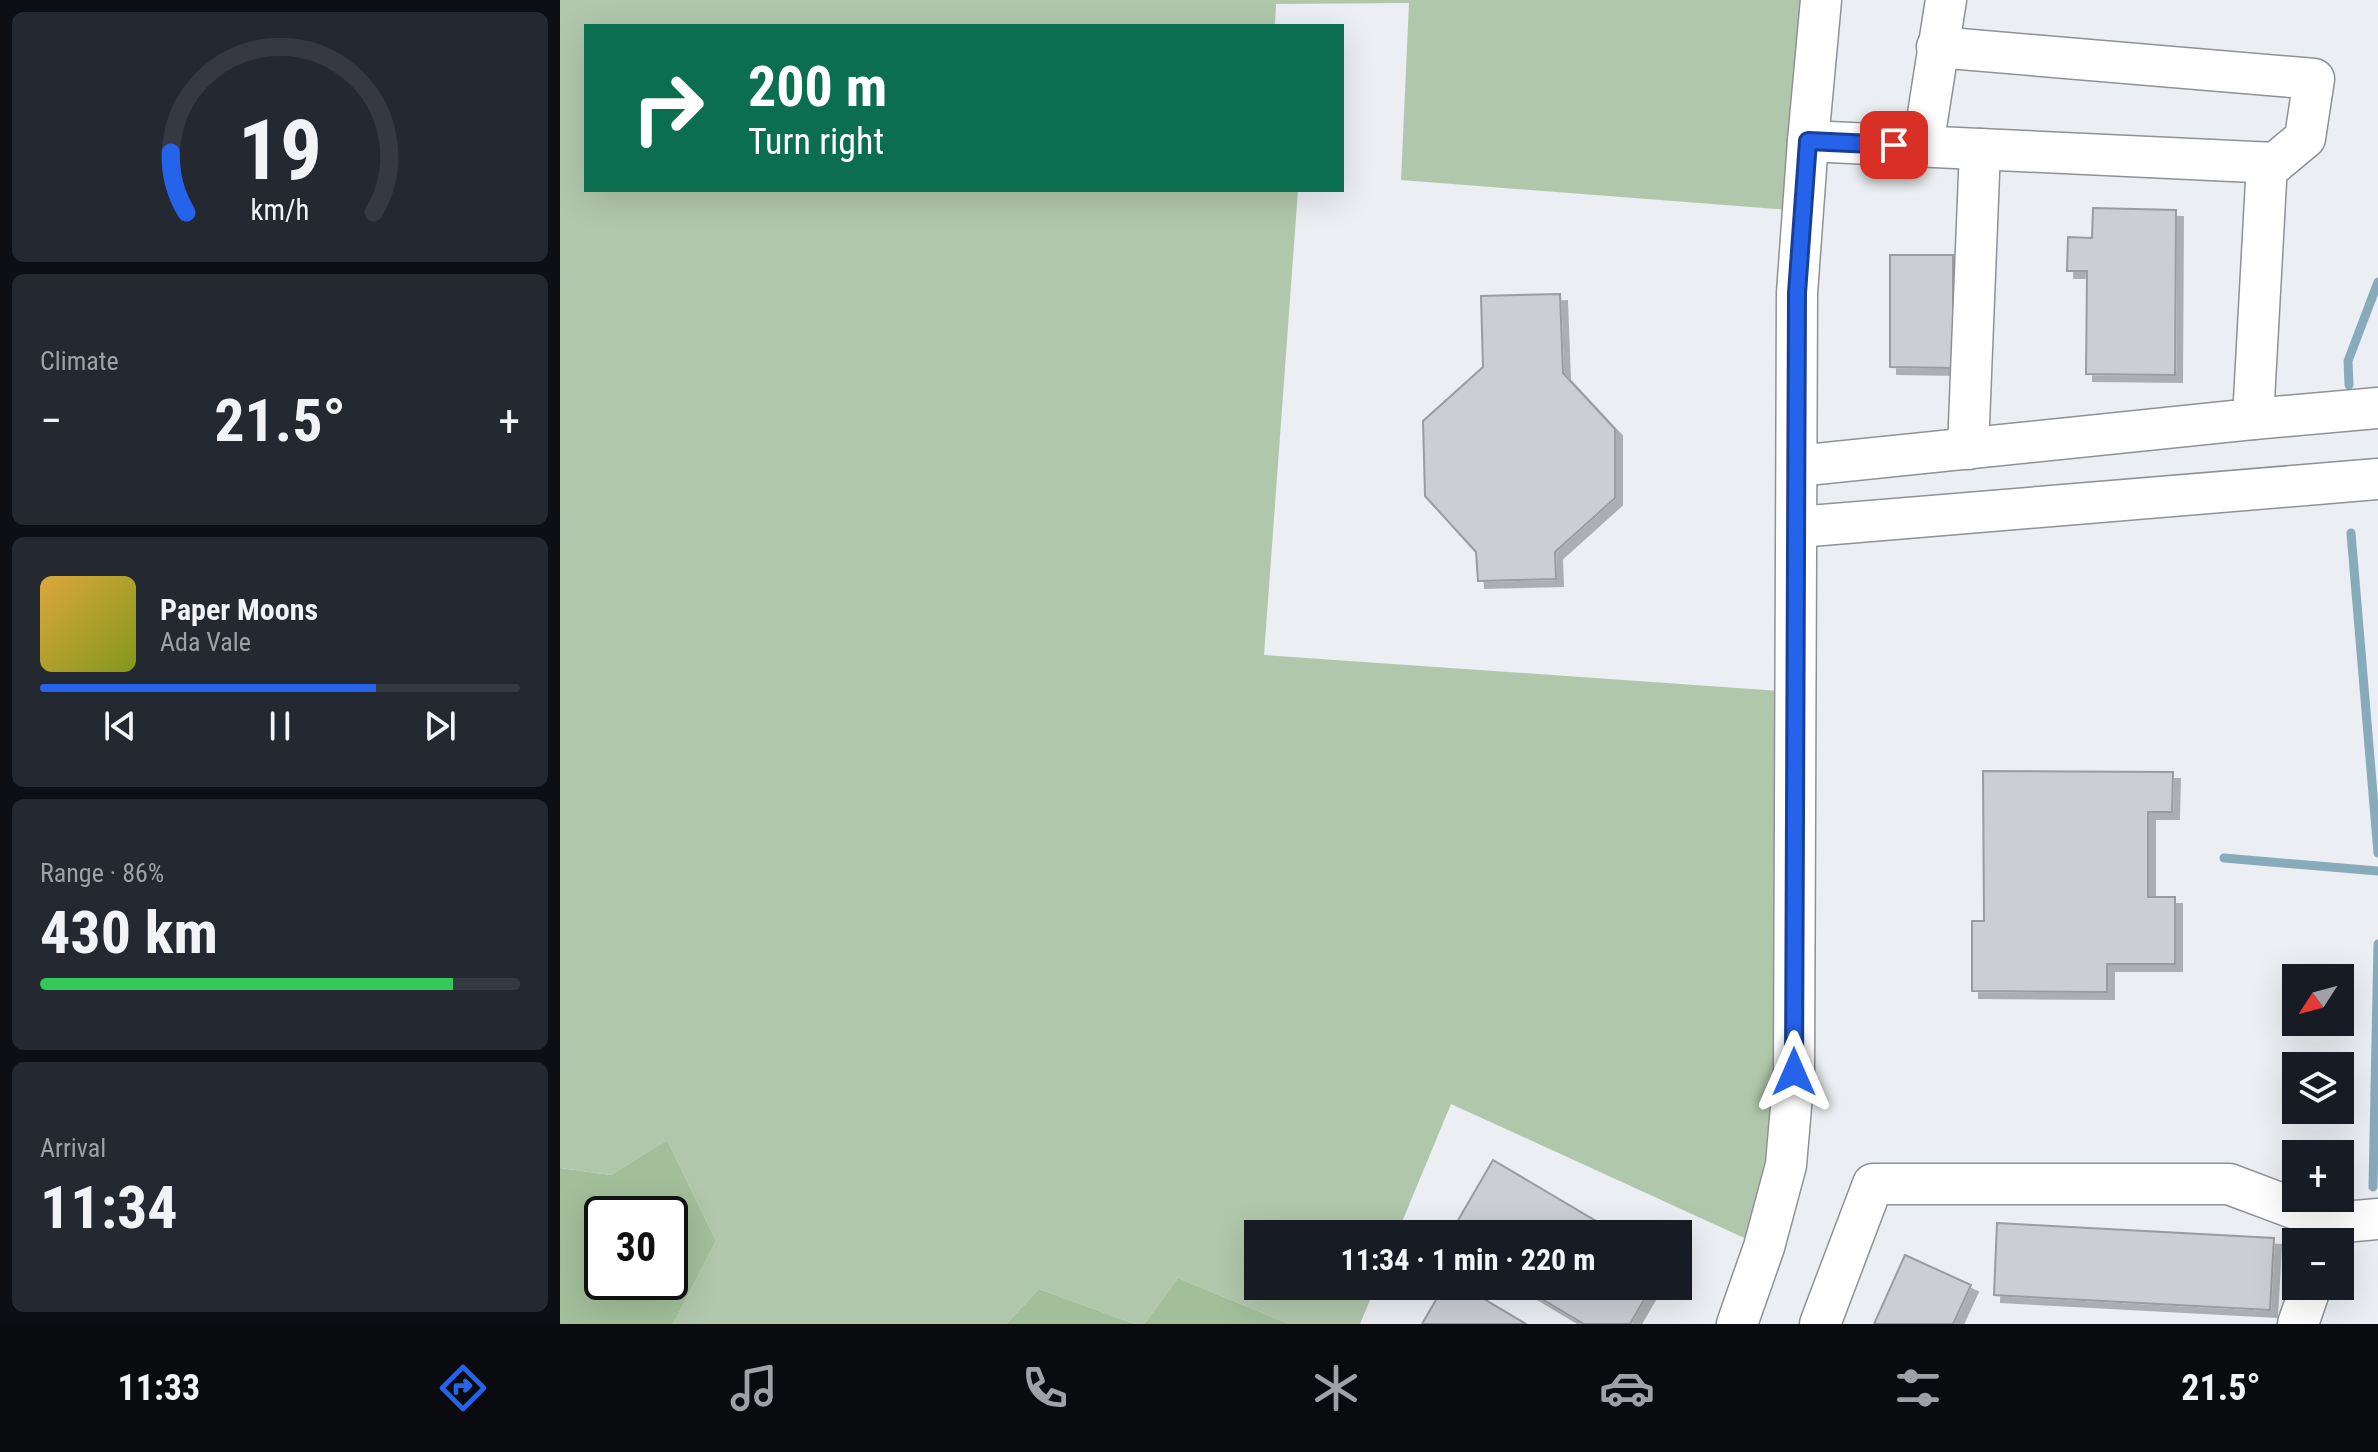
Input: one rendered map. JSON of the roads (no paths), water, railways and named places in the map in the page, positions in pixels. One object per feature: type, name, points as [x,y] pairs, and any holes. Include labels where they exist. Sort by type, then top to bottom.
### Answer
[{"type":"street","points":[[1737,1324],[1764,1247],[1786,1165],[1794,1072],[1797,293],[1821,0]]},
{"type":"street","points":[[1923,146],[1946,0]]},
{"type":"street","points":[[1808,141],[2275,163],[2305,138],[2314,79],[1937,47]]},
{"type":"street","points":[[1968,449],[1980,149]]},
{"type":"street","points":[[2253,419],[2267,163]]},
{"type":"street","points":[[1797,466],[2378,408]]},
{"type":"street","points":[[1798,527],[2378,479]]},
{"type":"street","points":[[1820,1324],[1873,1184],[2229,1184],[2321,1228]]},
{"type":"street","points":[[2344,1228],[2378,1219]]},
{"type":"street","points":[[2298,1324],[2306,1300]]},
{"type":"waterway","points":[[2349,385],[2348,361],[2378,282]]},
{"type":"waterway","points":[[2351,533],[2378,853]]},
{"type":"waterway","points":[[2224,858],[2378,871]]},
{"type":"waterway","points":[[2373,1187],[2378,944]]}]
